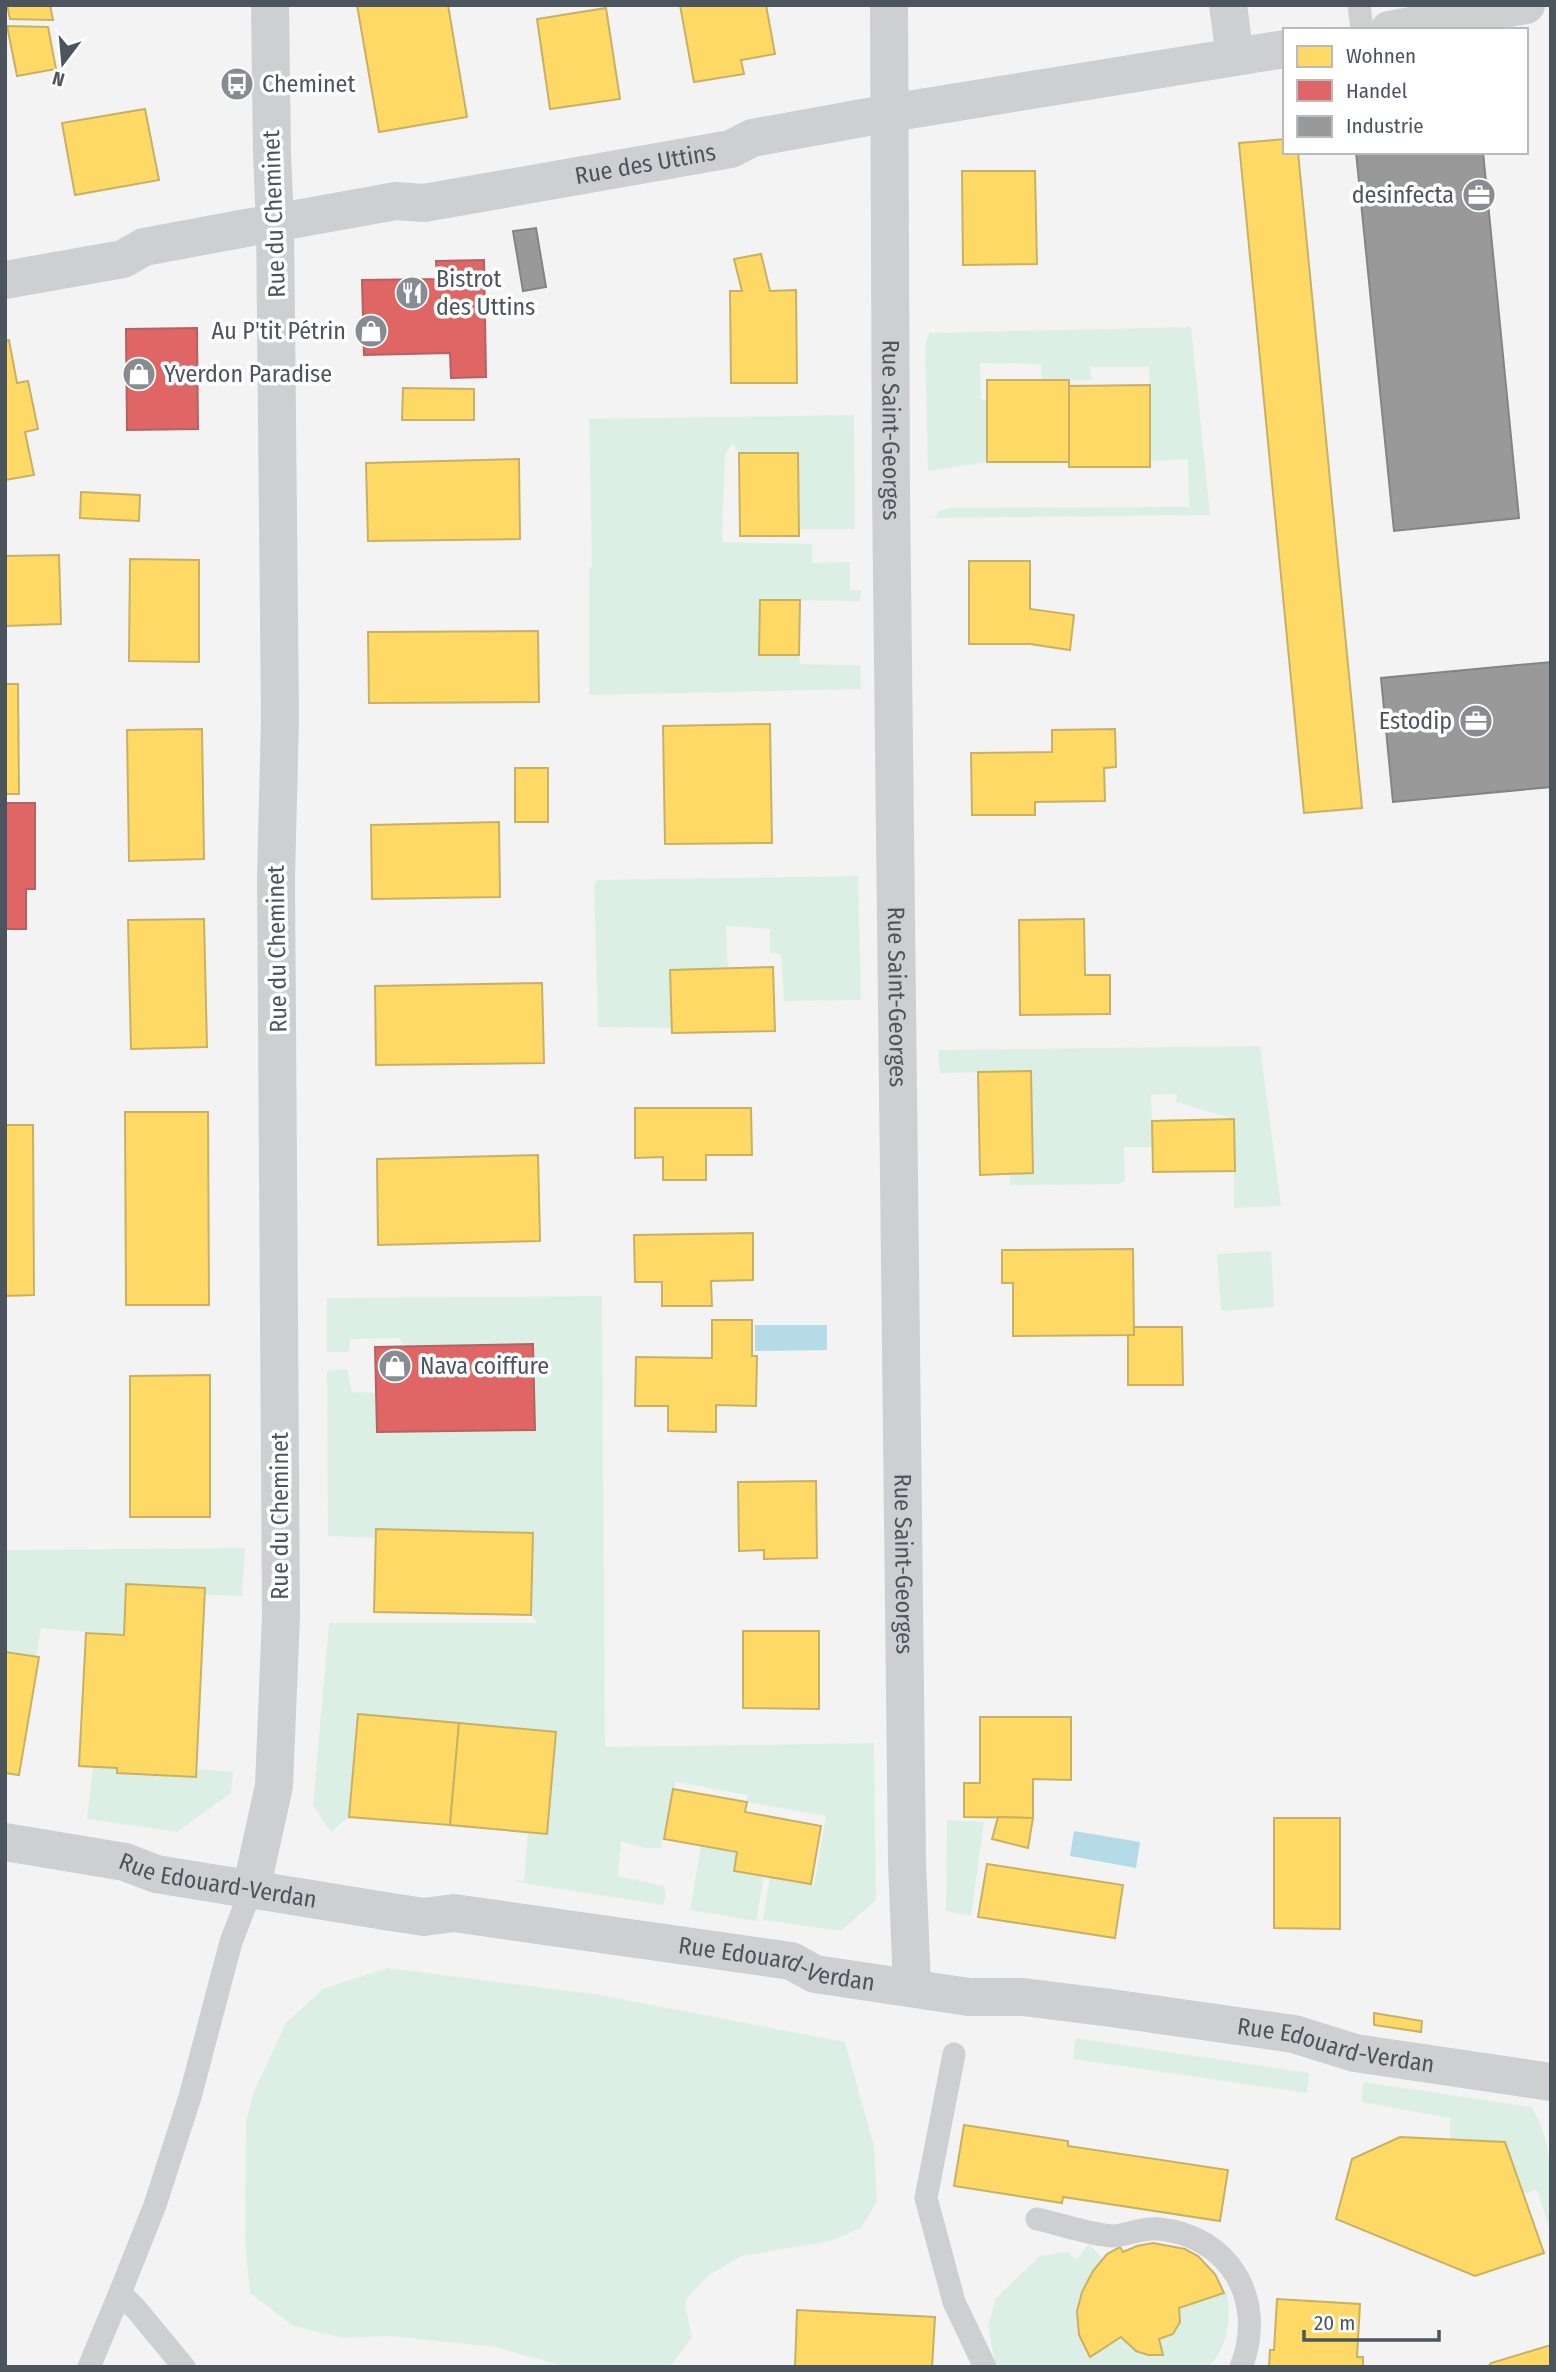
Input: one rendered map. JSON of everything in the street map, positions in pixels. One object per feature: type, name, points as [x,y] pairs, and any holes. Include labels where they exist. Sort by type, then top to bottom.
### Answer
[{"type":"street","name":"Rue du Cheminet","points":[[251,1890],[274,1786],[281,1616],[276,877],[280,719],[270,5]]},
{"type":"street","name":"Rue Saint-Georges","points":[[888,5],[891,518],[907,1861],[912,1988]]},
{"type":"street","points":[[1228,5],[1234,57]]},
{"type":"street","points":[[1400,28],[1526,5]]},
{"type":"street","name":"Rue des Uttins","points":[[5,280],[122,259],[144,247],[396,201],[424,203],[717,152],[731,149],[752,138],[890,113],[1283,49]]},
{"type":"street","name":"Rue Edouard-Verdan","points":[[5,1842],[125,1862],[156,1874],[424,1917],[454,1913],[791,1961],[815,1974],[969,1997],[1023,1997],[1281,2032],[1355,2053],[1551,2082]]},
{"type":"lane","points":[[1359,5],[1362,28]]},
{"type":"lane","points":[[89,2367],[155,2205],[190,2097],[231,1942],[251,1890]]},
{"type":"lane","points":[[954,2054],[926,2199],[954,2302],[985,2367]]},
{"type":"lane","points":[[1037,2219],[1114,2236],[1157,2228],[1183,2233],[1205,2243],[1223,2257],[1238,2276],[1248,2300],[1251,2324],[1248,2349],[1241,2367]]},
{"type":"lane","points":[[120,2293],[184,2367]]},
{"type":"green space","points":[[1191,327],[1210,515],[934,518],[939,511],[949,508],[1189,507],[1188,459],[1150,461],[1149,367],[1090,367],[1092,380],[1042,380],[1041,364],[980,363],[981,399],[987,400],[987,462],[928,471],[925,345],[929,333]]},
{"type":"green space","points":[[854,415],[855,529],[799,529],[798,453],[739,453],[733,443],[725,454],[722,542],[812,544],[812,563],[850,562],[850,590],[861,590],[860,601],[760,600],[759,654],[799,655],[800,664],[860,665],[861,689],[589,695],[589,568],[592,567],[589,419]]},
{"type":"green space","points":[[858,876],[861,1000],[784,1001],[781,954],[770,953],[770,929],[726,926],[728,968],[670,970],[672,1028],[598,1027],[594,886],[597,880]]},
{"type":"green space","points":[[1260,1046],[1281,1206],[1234,1208],[1234,1119],[1176,1102],[1177,1094],[1151,1095],[1153,1147],[1124,1147],[1125,1181],[1118,1184],[1010,1185],[1010,1174],[1033,1173],[1030,1071],[940,1073],[938,1050]]},
{"type":"green space","points":[[1271,1251],[1274,1307],[1221,1311],[1217,1254]]},
{"type":"green space","points":[[602,1296],[605,1747],[874,1743],[876,1900],[841,1931],[763,1920],[770,1877],[814,1885],[826,1816],[747,1802],[747,1795],[676,1782],[661,1848],[645,1848],[621,1841],[618,1876],[664,1886],[666,1894],[663,1905],[516,1882],[524,1881],[528,1832],[547,1833],[556,1732],[358,1714],[349,1817],[331,1832],[313,1806],[329,1623],[537,1623],[531,1615],[532,1533],[376,1529],[375,1538],[328,1536],[327,1371],[347,1369],[352,1392],[376,1393],[377,1432],[534,1430],[532,1344],[405,1346],[399,1338],[351,1339],[348,1352],[327,1352],[327,1298]]},
{"type":"green space","points":[[245,1548],[242,1596],[205,1595],[205,1588],[126,1584],[124,1635],[41,1628],[36,1657],[5,1652],[5,1550]]},
{"type":"green space","points":[[93,1768],[196,1776],[197,1769],[233,1772],[231,1793],[177,1832],[87,1819]]},
{"type":"green space","points":[[947,1820],[984,1822],[971,1916],[946,1911]]},
{"type":"green space","points":[[701,1846],[737,1852],[734,1871],[764,1876],[756,1921],[690,1910]]},
{"type":"green space","points":[[388,1968],[594,1994],[845,2042],[874,2146],[877,2201],[861,2228],[830,2241],[742,2256],[709,2275],[687,2298],[685,2304],[692,2337],[670,2367],[566,2367],[496,2347],[388,2336],[343,2338],[293,2326],[250,2293],[245,2241],[246,2123],[253,2094],[286,2023],[323,1989]]},
{"type":"green space","points":[[1076,2038],[1309,2073],[1307,2093],[1073,2059]]},
{"type":"green space","points":[[1363,2082],[1531,2107],[1539,2121],[1548,2151],[1551,2233],[1537,2190],[1523,2194],[1505,2142],[1450,2139],[1450,2118],[1362,2102]]},
{"type":"green space","points":[[1089,2244],[1103,2259],[1082,2292],[1079,2335],[1090,2357],[1121,2337],[1140,2351],[1162,2355],[1159,2339],[1174,2334],[1180,2322],[1179,2308],[1227,2292],[1227,2332],[1220,2350],[1208,2367],[999,2367],[995,2362],[988,2326],[996,2298],[1040,2256],[1067,2252],[1076,2260]]},
{"type":"water","points":[[755,1325],[827,1325],[827,1350],[755,1351]]},
{"type":"water","points":[[1074,1831],[1140,1842],[1136,1868],[1070,1856]]},
{"type":"building: Wohnen","points":[[7,5],[50,5],[53,20],[10,19]]},
{"type":"building: Wohnen","points":[[357,5],[448,5],[467,117],[379,132]]},
{"type":"building: Wohnen","points":[[680,5],[766,5],[775,54],[741,60],[744,74],[694,82]]},
{"type":"building: Wohnen","points":[[606,8],[620,99],[550,109],[537,19]]},
{"type":"building: Wohnen","points":[[7,26],[48,27],[56,69],[17,76]]},
{"type":"building: Wohnen","points":[[145,109],[159,180],[75,195],[62,123]]},
{"type":"building: Wohnen","points":[[1283,139],[1283,154],[1298,154],[1362,808],[1304,813],[1239,143]]},
{"type":"building: Wohnen","points":[[962,171],[1035,171],[1037,264],[963,265]]},
{"type":"building: Wohnen","points":[[761,254],[770,291],[796,290],[797,383],[731,383],[730,291],[742,291],[734,259]]},
{"type":"building: Wohnen","points":[[9,340],[17,383],[28,381],[38,429],[25,432],[34,475],[5,480],[5,341]]},
{"type":"building: Wohnen","points":[[987,380],[1069,380],[1069,462],[987,462]]},
{"type":"building: Wohnen","points":[[1150,385],[1150,467],[1069,467],[1069,386]]},
{"type":"building: Wohnen","points":[[403,388],[474,389],[474,420],[402,420]]},
{"type":"building: Wohnen","points":[[739,453],[798,453],[799,536],[740,536]]},
{"type":"building: Wohnen","points":[[519,459],[520,539],[368,541],[366,463]]},
{"type":"building: Wohnen","points":[[81,492],[140,495],[139,521],[80,518]]},
{"type":"building: Wohnen","points":[[59,555],[61,624],[5,626],[5,556]]},
{"type":"building: Wohnen","points":[[130,559],[199,560],[199,662],[129,661]]},
{"type":"building: Wohnen","points":[[969,561],[1030,561],[1030,609],[1074,615],[1070,650],[1030,644],[969,644]]},
{"type":"building: Wohnen","points":[[760,600],[800,600],[799,655],[759,655]]},
{"type":"building: Wohnen","points":[[538,631],[539,702],[369,703],[368,632]]},
{"type":"building: Wohnen","points":[[5,684],[18,684],[19,794],[5,794]]},
{"type":"building: Wohnen","points":[[770,724],[772,843],[665,844],[663,726]]},
{"type":"building: Wohnen","points":[[202,729],[204,859],[129,861],[127,730]]},
{"type":"building: Wohnen","points":[[1115,729],[1116,767],[1104,768],[1105,801],[1035,802],[1035,815],[972,815],[971,753],[1052,752],[1052,730]]},
{"type":"building: Wohnen","points":[[515,768],[548,768],[548,822],[515,822]]},
{"type":"building: Wohnen","points":[[499,822],[500,897],[372,899],[371,825]]},
{"type":"building: Wohnen","points":[[204,919],[207,1047],[131,1049],[128,920]]},
{"type":"building: Wohnen","points":[[1084,919],[1085,975],[1110,975],[1110,1014],[1020,1015],[1019,920]]},
{"type":"building: Wohnen","points":[[773,967],[775,1031],[672,1033],[670,970]]},
{"type":"building: Wohnen","points":[[542,983],[544,1063],[376,1065],[375,986]]},
{"type":"building: Wohnen","points":[[1031,1071],[1033,1173],[980,1175],[978,1072]]},
{"type":"building: Wohnen","points":[[635,1108],[751,1108],[752,1155],[706,1155],[706,1180],[663,1180],[663,1157],[635,1158]]},
{"type":"building: Wohnen","points":[[125,1112],[208,1112],[209,1305],[126,1305]]},
{"type":"building: Wohnen","points":[[1234,1119],[1235,1171],[1153,1172],[1152,1121]]},
{"type":"building: Wohnen","points":[[5,1125],[33,1125],[34,1295],[5,1296]]},
{"type":"building: Wohnen","points":[[538,1155],[540,1241],[378,1245],[377,1159]]},
{"type":"building: Wohnen","points":[[753,1233],[753,1280],[711,1281],[712,1306],[662,1306],[662,1282],[635,1282],[634,1235]]},
{"type":"building: Wohnen","points":[[1133,1249],[1134,1335],[1013,1336],[1013,1283],[1002,1283],[1002,1250]]},
{"type":"building: Wohnen","points":[[712,1320],[752,1320],[752,1356],[757,1356],[756,1406],[716,1405],[716,1432],[668,1431],[668,1406],[635,1406],[636,1357],[712,1358]]},
{"type":"building: Wohnen","points":[[1134,1327],[1182,1327],[1183,1385],[1128,1385],[1128,1335],[1134,1335]]},
{"type":"building: Wohnen","points":[[210,1375],[210,1517],[130,1517],[130,1376]]},
{"type":"building: Wohnen","points":[[816,1481],[817,1558],[764,1559],[764,1550],[739,1551],[738,1482]]},
{"type":"building: Wohnen","points":[[376,1529],[533,1533],[531,1615],[374,1612]]},
{"type":"building: Wohnen","points":[[126,1584],[205,1588],[196,1777],[117,1773],[117,1768],[79,1766],[86,1633],[124,1635]]},
{"type":"building: Wohnen","points":[[743,1631],[819,1631],[819,1709],[743,1708]]},
{"type":"building: Wohnen","points":[[5,1652],[39,1657],[19,1775],[5,1773]]},
{"type":"building: Wohnen","points":[[358,1714],[459,1723],[450,1825],[349,1817]]},
{"type":"building: Wohnen","points":[[980,1717],[1071,1717],[1071,1780],[1033,1779],[1033,1818],[964,1817],[964,1783],[980,1783]]},
{"type":"building: Wohnen","points":[[459,1723],[556,1732],[547,1834],[450,1825]]},
{"type":"building: Wohnen","points":[[673,1789],[747,1802],[745,1812],[821,1826],[811,1884],[734,1871],[737,1852],[664,1839]]},
{"type":"building: Wohnen","points":[[998,1817],[1033,1818],[1028,1848],[992,1839]]},
{"type":"building: Wohnen","points":[[1274,1818],[1340,1818],[1340,1929],[1274,1928]]},
{"type":"building: Wohnen","points":[[987,1864],[1123,1885],[1115,1938],[978,1917]]},
{"type":"building: Wohnen","points":[[1374,2013],[1422,2021],[1421,2032],[1374,2025]]},
{"type":"building: Wohnen","points":[[964,2125],[1068,2141],[1068,2146],[1228,2170],[1220,2221],[1063,2197],[1062,2203],[954,2186]]},
{"type":"building: Wohnen","points":[[1400,2137],[1505,2142],[1544,2253],[1475,2276],[1336,2219],[1352,2159]]},
{"type":"building: Wohnen","points":[[1153,2243],[1185,2249],[1198,2256],[1215,2274],[1224,2293],[1179,2308],[1180,2322],[1173,2334],[1159,2339],[1163,2355],[1148,2355],[1136,2351],[1121,2337],[1090,2357],[1079,2335],[1077,2311],[1082,2292],[1093,2271],[1107,2254],[1120,2247],[1123,2252]]},
{"type":"building: Wohnen","points":[[1277,2299],[1360,2304],[1357,2357],[1363,2357],[1363,2367],[1269,2367],[1270,2350],[1274,2350]]},
{"type":"building: Wohnen","points":[[797,2310],[935,2317],[932,2367],[795,2367]]},
{"type":"building: Wohnen","points":[[1551,2345],[1551,2367],[1488,2367],[1491,2363]]},
{"type":"building: Handel","points":[[484,260],[486,377],[451,378],[450,353],[364,355],[362,280],[437,279],[436,261]]},
{"type":"building: Handel","points":[[197,328],[198,429],[127,430],[126,329]]},
{"type":"building: Handel","points":[[5,803],[35,803],[35,889],[26,889],[26,929],[5,929]]},
{"type":"building: Handel","points":[[533,1344],[535,1430],[377,1432],[375,1347]]},
{"type":"building: Industrie","points":[[1356,154],[1483,154],[1519,518],[1394,531]]},
{"type":"building: Industrie","points":[[536,228],[546,287],[523,291],[513,231]]},
{"type":"building: Industrie","points":[[1551,662],[1551,787],[1393,802],[1381,678]]},
{"type":"place","name":"Cheminet","points":[[237,84]]},
{"type":"place","name":"desinfecta","points":[[1479,195]]},
{"type":"place","name":"Bistrot des Uttins","points":[[412,293]]},
{"type":"place","name":"Au P'tit Pétrin","points":[[371,331]]},
{"type":"place","name":"Yverdon Paradise","points":[[139,374]]},
{"type":"place","name":"Estodip","points":[[1476,721]]},
{"type":"place","name":"Nava coiffure","points":[[395,1366]]}]
